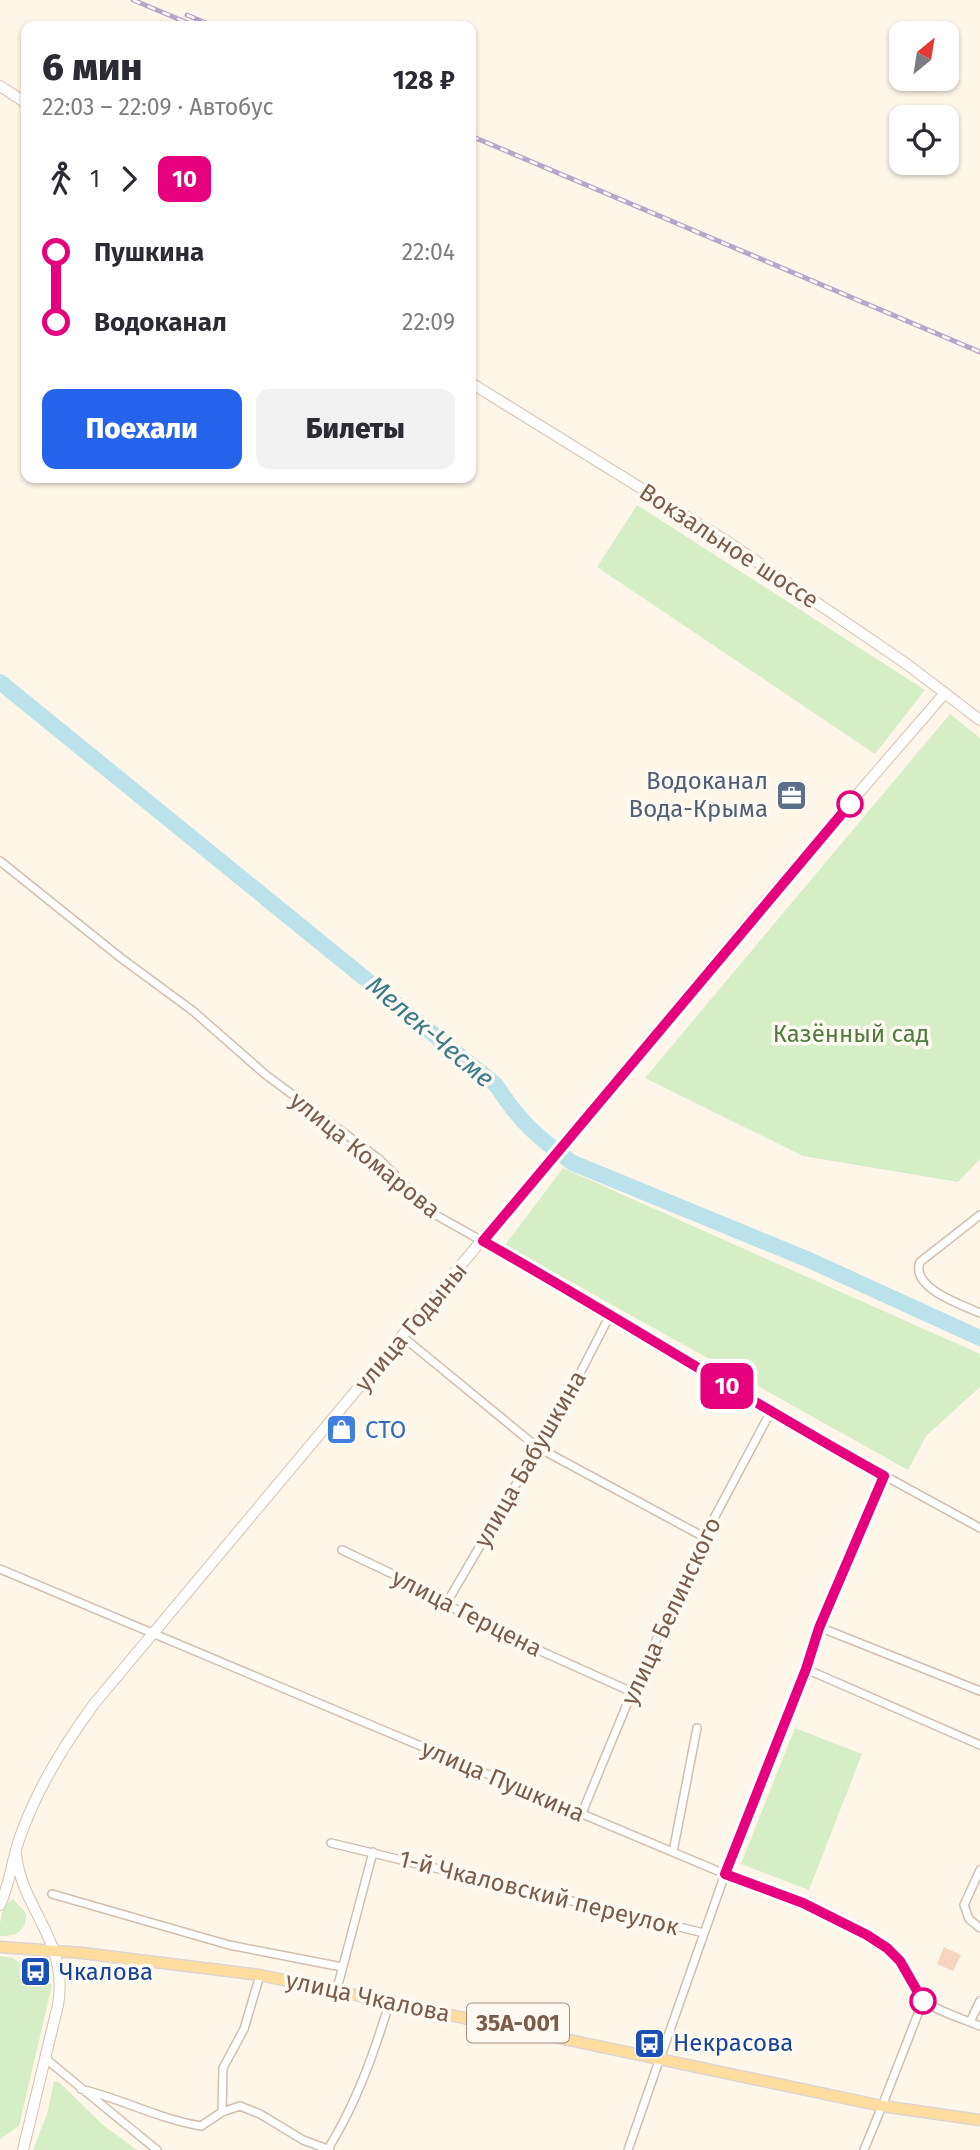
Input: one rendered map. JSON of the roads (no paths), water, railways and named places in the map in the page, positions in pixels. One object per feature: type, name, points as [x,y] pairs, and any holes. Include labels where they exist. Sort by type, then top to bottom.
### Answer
[{"type":"main road","points":[[0,86],[21,100]]},
{"type":"main road","name":"Вокзальное шоссе","points":[[476,386],[728,541],[980,720]]},
{"type":"main road","name":"улица Годыны","points":[[0,1905],[30,1812],[64,1746],[94,1704],[150,1633],[403,1337],[935,701],[945,693]]},
{"type":"main road","points":[[16,1852],[23,1883],[54,1949],[60,1974],[60,1993],[23,2150]]},
{"type":"main road","name":"улица Чкалова","points":[[0,1945],[261,1972],[883,2103],[980,2117]]},
{"type":"street","name":"улица Комарова","points":[[0,861],[121,958],[193,1011],[266,1075],[379,1159],[434,1214],[611,1313],[770,1413],[980,1528]]},
{"type":"street","points":[[980,1216],[920,1262],[918,1267],[919,1276],[939,1295],[980,1313]]},
{"type":"street","name":"улица Бабушкина","points":[[446,1604],[573,1387],[611,1313]]},
{"type":"street","points":[[403,1337],[537,1447],[704,1537]]},
{"type":"street","name":"улица Белинского","points":[[582,1813],[632,1692],[704,1537],[770,1413]]},
{"type":"street","points":[[628,2150],[725,1874],[806,1669],[819,1628],[884,1476]]},
{"type":"street","name":"улица Герцена","points":[[342,1550],[424,1589],[476,1622],[632,1692]]},
{"type":"street","name":"улица Пушкина","points":[[0,1569],[725,1874],[803,1903],[887,1948],[900,1961],[923,2001]]},
{"type":"street","points":[[819,1628],[980,1691]]},
{"type":"street","points":[[806,1669],[980,1745]]},
{"type":"street","points":[[673,1852],[697,1728]]},
{"type":"street","name":"1-й Чкаловский переулок","points":[[331,1843],[704,1933]]},
{"type":"street","name":"1-й Чкаловский переулок","points":[[338,1988],[373,1852]]},
{"type":"street","points":[[980,1870],[964,1905],[969,1919],[980,1928]]},
{"type":"street","points":[[52,1894],[229,1945],[342,1967]]},
{"type":"street","points":[[222,2112],[223,2068],[244,2029],[261,1972]]},
{"type":"street","points":[[81,2089],[103,2094],[167,2119],[201,2126],[222,2112],[240,2106],[260,2113],[303,2140],[329,2149],[348,2116],[368,2071],[390,1998]]},
{"type":"street","points":[[864,2150],[923,2001],[980,2026]]},
{"type":"street","points":[[970,2022],[980,2001]]},
{"type":"street","points":[[46,2059],[157,2150]]},
{"type":"waterway","name":"Мелек-Чесме","points":[[0,682],[496,1085],[530,1128],[573,1163],[809,1260],[980,1338]]},
{"type":"railway","points":[[133,0],[183,21]]},
{"type":"railway","points":[[187,15],[201,21]]},
{"type":"railway","points":[[476,138],[980,352]]},
{"type":"place","name":"Водоканал Вода-Крыма","points":[[791,795]]},
{"type":"place","name":"СТО","points":[[342,1430]]},
{"type":"place","name":"Чкалова","points":[[36,1972]]},
{"type":"place","name":"Некрасова","points":[[650,2043]]},
{"type":"park label","name":"Казённый сад","points":[[851,1034]]}]
